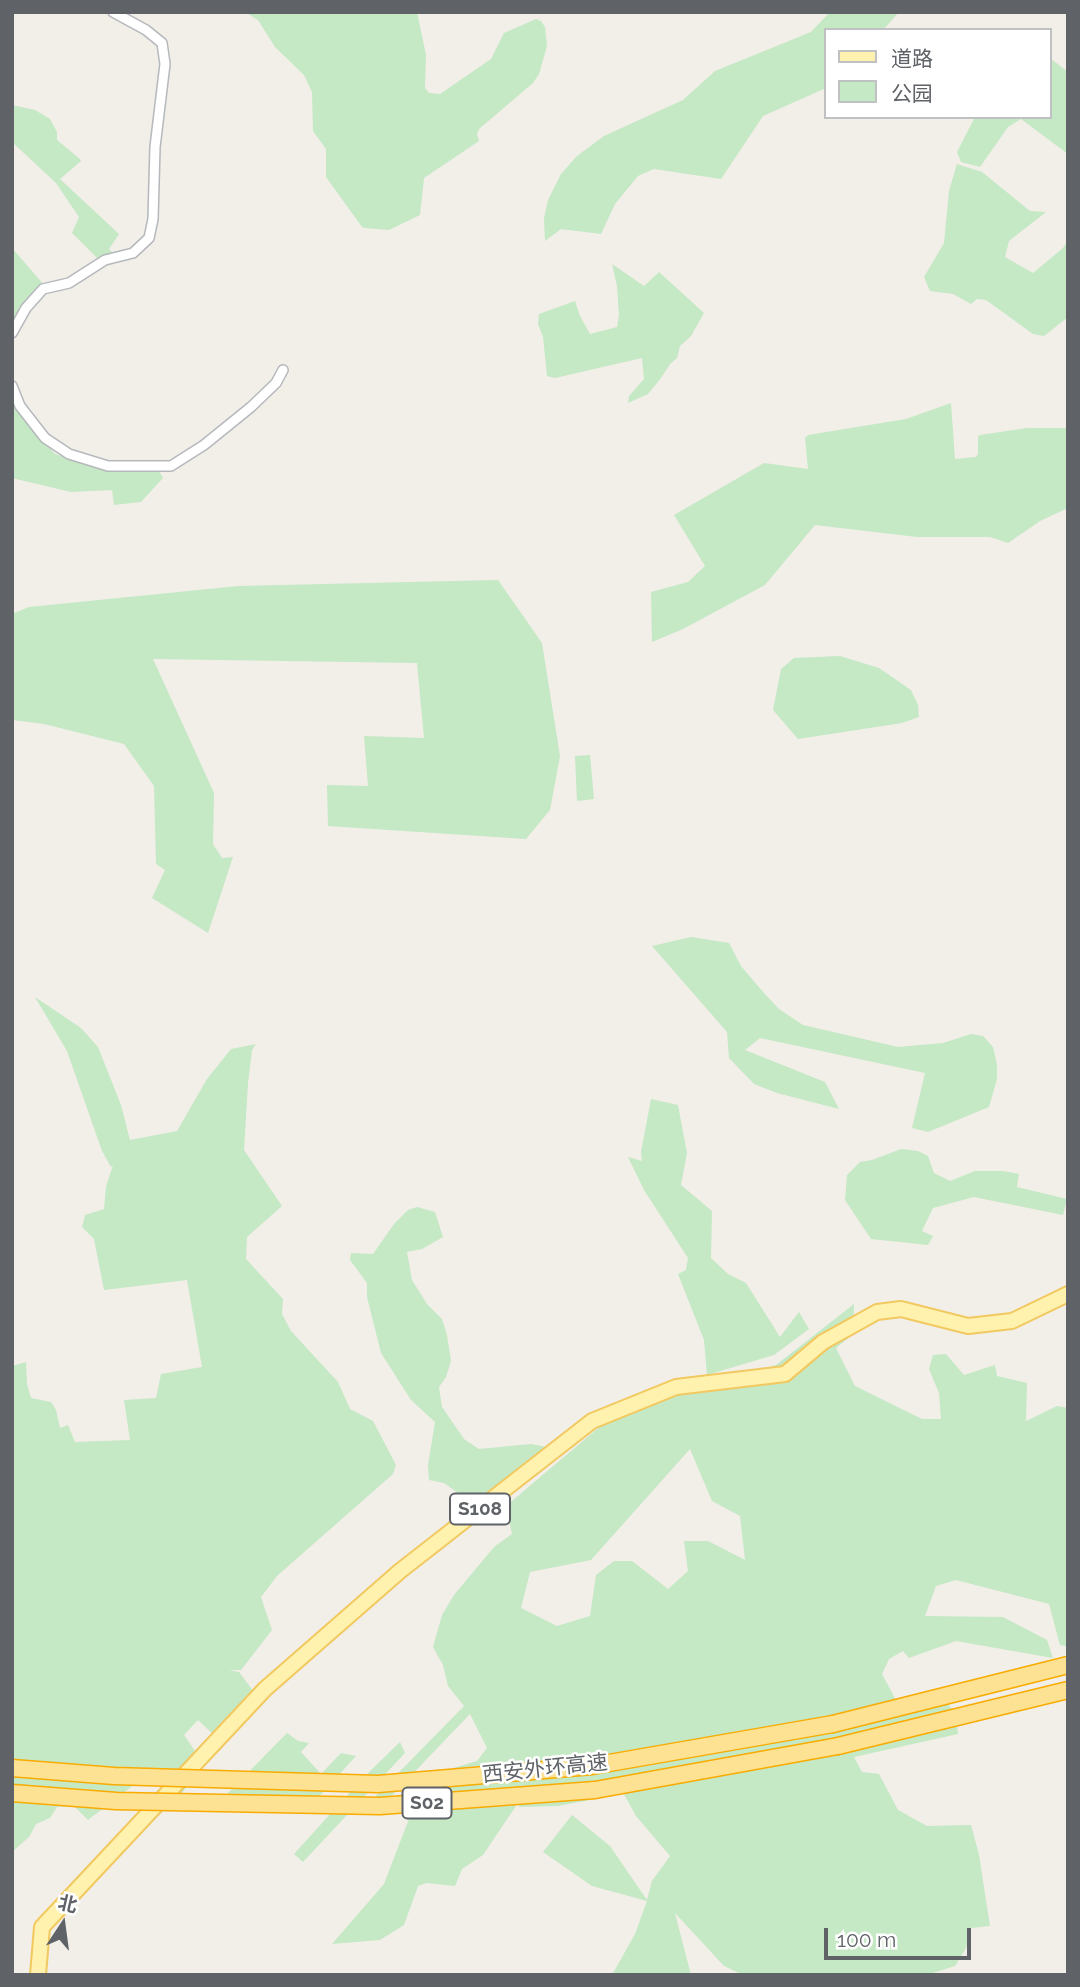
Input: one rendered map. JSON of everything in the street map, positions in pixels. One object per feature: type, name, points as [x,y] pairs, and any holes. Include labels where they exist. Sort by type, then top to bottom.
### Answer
[{"type":"highway","name":"西安外环高速","points":[[12,1768],[114,1776],[378,1784],[592,1766],[833,1724],[1068,1665]]},
{"type":"highway","name":"西安外环高速","points":[[12,1793],[116,1801],[380,1807],[596,1790],[838,1746],[1063,1691]]},
{"type":"main road","name":"S108","points":[[38,1975],[42,1927],[265,1689],[400,1571],[592,1421],[676,1387],[785,1374],[823,1342],[877,1312],[901,1309],[968,1326],[1012,1321],[1068,1294]]},
{"type":"street","points":[[12,333],[26,308],[43,289],[69,283],[105,260],[133,253],[149,239],[153,219],[155,146],[165,64],[162,43],[146,30],[113,12]]},
{"type":"street","points":[[12,386],[20,406],[45,438],[69,454],[108,466],[171,466],[204,445],[251,407],[276,383],[283,370]]},
{"type":"green space","points":[[245,12],[417,12],[426,55],[425,88],[429,93],[440,94],[491,59],[504,33],[536,19],[545,27],[547,46],[539,74],[533,83],[479,129],[479,141],[424,178],[420,215],[389,230],[365,228],[326,177],[326,149],[313,131],[312,92],[304,75],[275,47],[258,20]]},
{"type":"green space","points":[[830,12],[899,12],[885,28],[824,28],[824,89],[763,116],[721,179],[654,169],[638,176],[615,204],[601,234],[561,229],[545,241],[544,218],[548,200],[561,174],[577,156],[604,136],[683,100],[715,71],[811,32]]},
{"type":"green space","points":[[1052,60],[1068,72],[1068,154],[1021,119],[1052,119]]},
{"type":"green space","points":[[12,105],[35,110],[50,119],[57,132],[57,140],[80,159],[81,161],[60,179],[119,234],[109,249],[115,255],[101,262],[72,233],[79,217],[56,183],[12,142]]},
{"type":"green space","points":[[974,119],[1021,119],[1008,127],[980,167],[961,162],[957,152]]},
{"type":"green space","points":[[957,164],[982,172],[1030,211],[1046,212],[1009,241],[1005,257],[1033,273],[1063,248],[1068,240],[1068,317],[1044,336],[1033,334],[986,300],[977,299],[971,304],[953,294],[930,291],[924,277],[944,243],[949,191]]},
{"type":"green space","points":[[12,248],[45,286],[12,337]]},
{"type":"green space","points":[[612,264],[644,286],[659,272],[704,313],[691,336],[680,346],[677,358],[648,394],[628,403],[629,396],[644,379],[642,358],[555,378],[547,376],[543,337],[538,324],[539,314],[575,301],[590,334],[617,327],[617,286]]},
{"type":"green space","points":[[12,390],[27,421],[55,454],[108,470],[158,469],[163,478],[141,502],[114,505],[112,490],[71,492],[12,478]]},
{"type":"green space","points":[[951,403],[955,459],[976,457],[980,435],[1027,428],[1068,428],[1068,508],[1040,521],[1008,543],[990,537],[917,537],[815,525],[765,585],[683,629],[652,642],[651,592],[688,582],[705,566],[674,515],[764,463],[808,469],[805,438],[808,435],[906,419]]},
{"type":"green space","points":[[498,580],[542,643],[560,756],[550,810],[526,839],[328,826],[327,785],[368,786],[364,736],[424,738],[417,663],[153,659],[214,793],[213,844],[222,858],[233,857],[208,933],[152,898],[165,870],[156,864],[154,786],[124,744],[44,724],[12,720],[12,614],[29,607],[238,586]]},
{"type":"green space","points":[[840,656],[879,668],[911,690],[918,705],[919,717],[902,723],[798,739],[773,710],[781,669],[794,658]]},
{"type":"green space","points":[[590,755],[594,799],[577,801],[575,756]]},
{"type":"green space","points":[[691,937],[729,943],[741,966],[764,993],[779,1009],[803,1025],[898,1047],[943,1043],[971,1034],[983,1036],[993,1047],[997,1065],[997,1079],[989,1107],[928,1132],[912,1128],[925,1073],[760,1038],[745,1050],[825,1082],[839,1109],[777,1093],[754,1084],[729,1058],[727,1032],[652,946]]},
{"type":"green space","points":[[35,997],[81,1028],[98,1047],[121,1105],[130,1140],[177,1131],[207,1079],[231,1049],[256,1044],[252,1050],[248,1083],[244,1150],[282,1206],[247,1237],[246,1259],[283,1299],[282,1314],[291,1331],[338,1382],[350,1409],[373,1421],[396,1465],[393,1474],[277,1576],[261,1597],[272,1630],[241,1670],[229,1670],[239,1672],[260,1700],[220,1741],[198,1720],[184,1735],[204,1764],[179,1797],[153,1770],[88,1820],[74,1806],[57,1807],[50,1818],[36,1824],[29,1837],[12,1852],[12,1366],[26,1362],[31,1398],[51,1402],[56,1410],[60,1428],[68,1425],[75,1442],[130,1440],[124,1400],[156,1398],[161,1374],[202,1367],[187,1280],[104,1290],[94,1239],[82,1227],[85,1215],[104,1209],[106,1187],[113,1165],[111,1167],[102,1151],[67,1051]]},
{"type":"green space","points":[[651,1099],[678,1105],[687,1153],[681,1185],[712,1211],[711,1258],[728,1274],[746,1283],[780,1337],[799,1312],[809,1329],[774,1355],[707,1375],[704,1340],[678,1274],[686,1270],[688,1258],[644,1190],[628,1157],[642,1161],[641,1152]]},
{"type":"green space","points":[[901,1149],[918,1151],[928,1156],[934,1173],[950,1181],[975,1171],[1019,1174],[1017,1187],[1067,1199],[1063,1215],[974,1197],[933,1208],[922,1231],[933,1236],[928,1245],[871,1239],[845,1200],[847,1175],[860,1162]]},
{"type":"green space","points":[[417,1207],[435,1212],[443,1237],[422,1249],[407,1252],[412,1280],[427,1304],[442,1319],[447,1335],[451,1361],[446,1377],[439,1387],[442,1407],[464,1439],[479,1449],[531,1444],[557,1449],[483,1511],[444,1483],[429,1480],[428,1465],[435,1422],[411,1400],[381,1353],[367,1297],[367,1283],[350,1260],[351,1253],[373,1254],[394,1224],[408,1210]]},
{"type":"green space","points":[[854,1304],[853,1334],[836,1348],[855,1386],[922,1419],[941,1419],[939,1393],[929,1369],[933,1355],[946,1354],[964,1375],[995,1365],[997,1376],[1027,1383],[1026,1421],[1057,1406],[1068,1408],[1068,1647],[1060,1645],[1049,1604],[956,1580],[936,1586],[925,1616],[1003,1617],[1047,1640],[1053,1658],[956,1641],[909,1658],[903,1651],[889,1659],[882,1674],[898,1704],[938,1694],[956,1713],[958,1734],[854,1757],[862,1772],[879,1774],[898,1810],[927,1826],[971,1825],[979,1855],[990,1926],[971,1928],[966,1948],[955,1966],[926,1975],[743,1975],[724,1966],[675,1913],[691,1975],[612,1975],[635,1934],[647,1901],[592,1886],[543,1852],[572,1815],[610,1846],[647,1900],[652,1881],[670,1856],[636,1816],[615,1778],[589,1800],[558,1806],[519,1807],[520,1800],[483,1855],[462,1869],[455,1886],[426,1883],[418,1886],[404,1925],[380,1940],[332,1944],[384,1884],[417,1798],[447,1770],[477,1761],[487,1748],[470,1714],[379,1809],[365,1807],[464,1706],[448,1686],[443,1665],[433,1647],[442,1615],[454,1595],[494,1547],[512,1534],[506,1506],[616,1413],[776,1365]],"holes":[[[690,1449],[712,1501],[740,1516],[745,1560],[708,1541],[684,1541],[688,1571],[668,1589],[632,1561],[614,1561],[596,1575],[590,1616],[557,1626],[521,1608],[530,1572],[591,1560]]]},
{"type":"green space","points":[[287,1733],[298,1741],[309,1743],[301,1752],[321,1774],[341,1753],[356,1756],[307,1810],[267,1807],[227,1794]]},
{"type":"green space","points":[[400,1742],[405,1753],[303,1862],[294,1854],[361,1780]]}]
